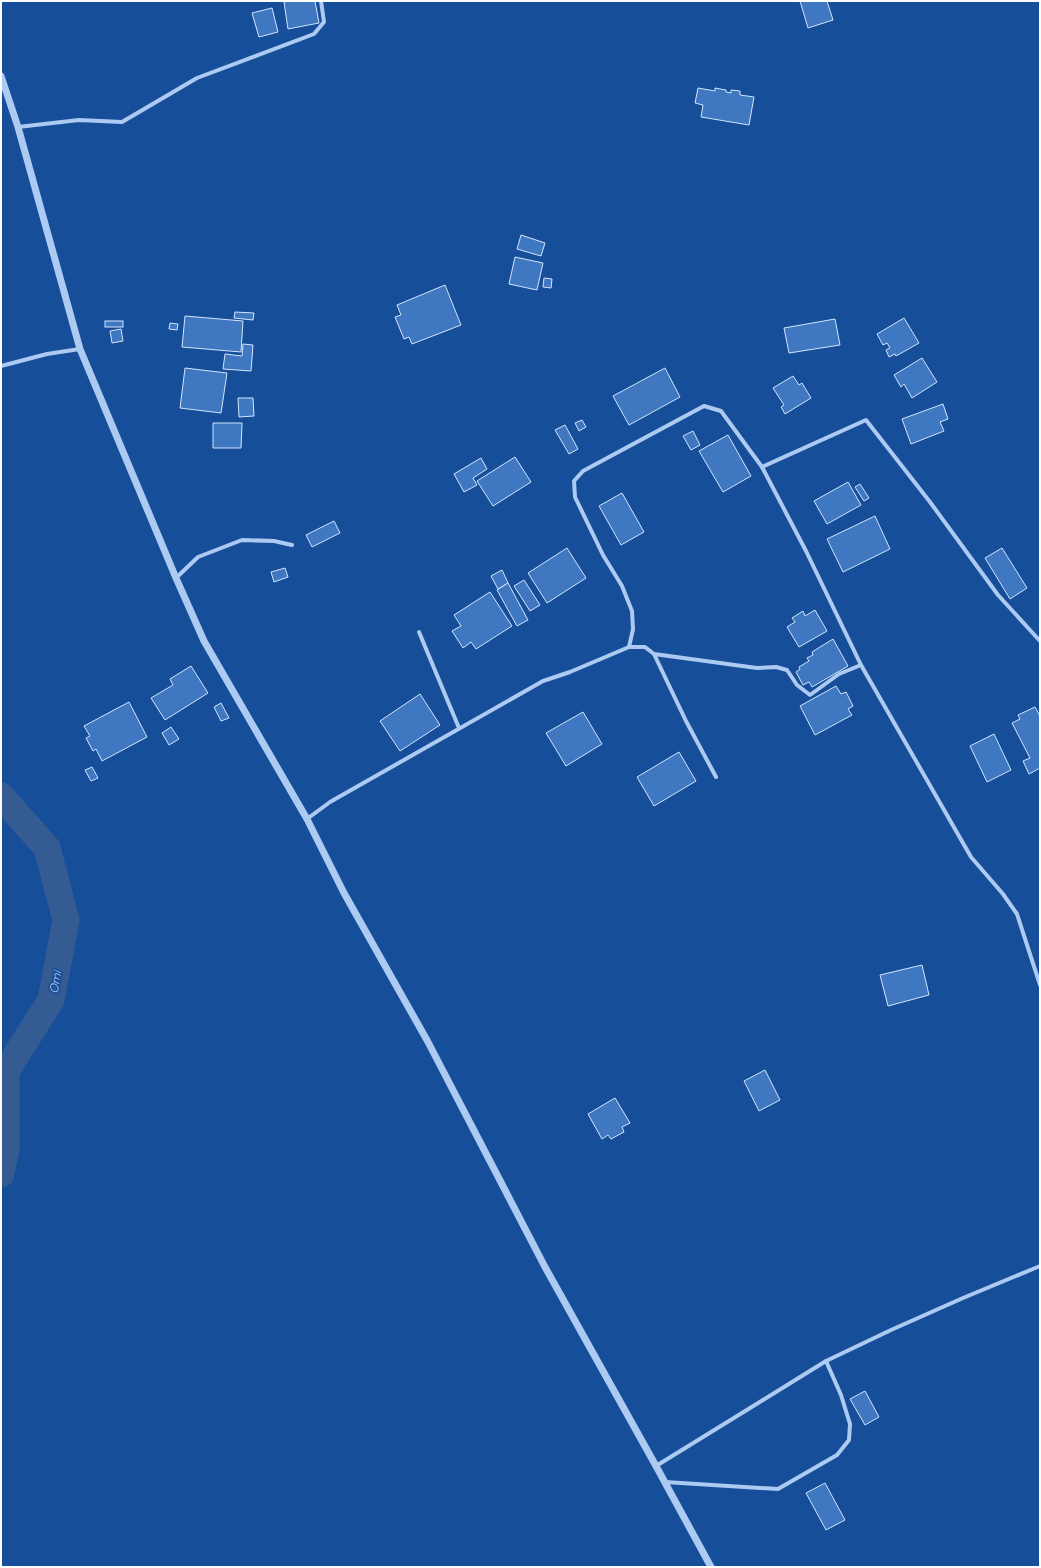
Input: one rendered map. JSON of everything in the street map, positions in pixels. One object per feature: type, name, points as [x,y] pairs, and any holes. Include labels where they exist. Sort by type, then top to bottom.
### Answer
[{"type":"street","points":[[18,127],[79,120],[122,122],[197,78],[314,34],[324,22],[321,1]]},
{"type":"street","points":[[1,76],[18,127],[80,349],[204,641],[307,820],[344,893],[428,1042],[545,1267],[711,1567]]},
{"type":"street","points":[[1,366],[47,354],[80,349]]},
{"type":"street","points":[[629,647],[633,629],[632,611],[622,586],[603,555],[575,497],[574,481],[583,471],[704,406],[721,411],[762,467],[806,551],[861,665],[971,857],[1003,894],[1017,914],[1040,985]]},
{"type":"street","points":[[762,467],[866,420],[930,502],[998,595],[1040,641]]},
{"type":"street","points":[[176,578],[198,557],[242,540],[274,541],[292,545]]},
{"type":"street","points":[[419,632],[459,728]]},
{"type":"street","points":[[307,820],[330,802],[543,681],[570,672],[629,647],[645,647],[654,654],[686,721],[716,777]]},
{"type":"street","points":[[654,654],[757,668],[776,667],[787,670],[797,685],[810,695],[839,674],[861,665]]},
{"type":"street","points":[[656,1466],[826,1361],[905,1323],[1040,1266]]},
{"type":"street","points":[[665,1482],[778,1489],[837,1455],[849,1440],[850,1424],[841,1395],[826,1361]]},
{"type":"building","points":[[315,1],[319,23],[288,29],[284,2]]},
{"type":"building","points":[[800,1],[827,1],[833,20],[808,28]]},
{"type":"building","points":[[272,8],[278,32],[259,37],[252,13]]},
{"type":"building","points":[[698,88],[715,91],[715,88],[726,90],[726,92],[731,93],[731,90],[740,91],[740,95],[754,97],[749,125],[701,117],[703,105],[695,103]]},
{"type":"building","points":[[521,235],[545,243],[541,256],[517,249]]},
{"type":"building","points":[[515,257],[543,263],[537,290],[509,284]]},
{"type":"building","points":[[544,278],[552,279],[551,288],[543,287]]},
{"type":"building","points":[[445,285],[461,325],[412,344],[409,337],[404,339],[395,317],[401,315],[397,305]]},
{"type":"building","points":[[235,312],[254,313],[253,320],[234,318]]},
{"type":"building","points":[[185,316],[243,321],[241,352],[182,347]]},
{"type":"building","points":[[904,318],[919,343],[896,356],[895,354],[889,357],[886,350],[890,348],[887,343],[883,345],[877,334]]},
{"type":"building","points":[[835,319],[840,345],[789,353],[784,328]]},
{"type":"building","points":[[105,321],[123,321],[123,327],[105,327]]},
{"type":"building","points":[[170,323],[178,324],[177,330],[169,329]]},
{"type":"building","points":[[121,329],[123,341],[112,343],[110,331]]},
{"type":"building","points":[[243,344],[253,345],[251,371],[223,369],[225,354],[242,356]]},
{"type":"building","points":[[922,358],[937,382],[912,398],[904,384],[901,387],[894,375]]},
{"type":"building","points":[[185,368],[227,373],[221,413],[180,408]]},
{"type":"building","points":[[665,368],[680,397],[629,425],[613,396]]},
{"type":"building","points":[[793,376],[799,385],[802,383],[811,398],[785,414],[781,407],[784,405],[773,388]]},
{"type":"building","points":[[238,398],[253,398],[254,416],[239,417]]},
{"type":"building","points":[[943,404],[948,419],[940,422],[944,431],[911,444],[902,419]]},
{"type":"building","points":[[582,420],[586,427],[579,431],[575,423]]},
{"type":"building","points":[[213,423],[242,423],[241,448],[213,448]]},
{"type":"building","points":[[565,425],[578,449],[569,454],[555,430]]},
{"type":"building","points":[[693,431],[700,445],[691,450],[683,436]]},
{"type":"building","points":[[728,435],[751,476],[723,492],[699,451]]},
{"type":"building","points":[[515,457],[531,482],[493,506],[477,481]]},
{"type":"building","points":[[481,458],[487,469],[473,478],[477,485],[464,492],[454,474]]},
{"type":"building","points":[[848,482],[861,505],[827,524],[814,501]]},
{"type":"building","points":[[860,484],[869,498],[864,501],[855,487]]},
{"type":"building","points":[[622,493],[644,532],[621,545],[599,506]]},
{"type":"building","points":[[875,516],[890,549],[843,572],[827,539]]},
{"type":"building","points":[[334,521],[340,533],[312,547],[306,535]]},
{"type":"building","points":[[567,548],[586,578],[547,603],[528,573]]},
{"type":"building","points":[[1002,548],[1027,588],[1010,599],[985,558]]},
{"type":"building","points":[[285,568],[288,577],[274,582],[271,572]]},
{"type":"building","points":[[502,570],[508,583],[498,589],[491,576]]},
{"type":"building","points":[[524,580],[540,605],[530,611],[514,586]]},
{"type":"building","points":[[508,583],[528,620],[517,626],[497,590]]},
{"type":"building","points":[[490,592],[512,626],[476,649],[471,642],[463,648],[452,631],[461,626],[454,615]]},
{"type":"building","points":[[815,610],[827,631],[799,647],[787,627],[795,622],[792,618],[803,611],[805,616]]},
{"type":"building","points":[[833,639],[848,666],[812,687],[809,682],[803,685],[796,672],[800,669],[799,667],[809,661],[807,658],[813,655],[812,652]]},
{"type":"building","points":[[191,666],[208,693],[165,720],[151,698],[173,685],[170,679]]},
{"type":"building","points":[[836,686],[841,694],[846,692],[853,706],[848,709],[852,715],[815,735],[800,706]]},
{"type":"building","points":[[420,694],[440,725],[400,751],[380,721]]},
{"type":"building","points":[[129,702],[147,737],[102,761],[96,749],[93,751],[86,738],[90,736],[84,726]]},
{"type":"building","points":[[221,703],[229,718],[221,721],[214,707]]},
{"type":"building","points":[[1035,707],[1040,716],[1040,768],[1029,774],[1023,761],[1030,758],[1012,723],[1020,719],[1018,715]]},
{"type":"building","points":[[583,712],[602,744],[566,766],[546,733]]},
{"type":"building","points":[[171,727],[179,739],[169,745],[162,733]]},
{"type":"building","points":[[994,734],[1011,770],[987,782],[970,746]]},
{"type":"building","points":[[679,752],[696,781],[654,806],[637,777]]},
{"type":"building","points":[[92,767],[98,778],[91,781],[85,770]]},
{"type":"building","points":[[922,965],[929,995],[888,1006],[880,975]]},
{"type":"building","points":[[765,1070],[780,1100],[759,1111],[744,1081]]},
{"type":"building","points":[[615,1098],[630,1123],[622,1127],[624,1132],[611,1139],[608,1135],[602,1139],[588,1114]]},
{"type":"building","points":[[865,1391],[879,1417],[865,1425],[850,1399]]},
{"type":"building","points":[[825,1483],[845,1520],[826,1530],[806,1493]]},
{"type":"waterway","name":"Omi","points":[[1,796],[47,848],[66,920],[51,1000],[6,1071],[6,1149],[1,1174]]}]
